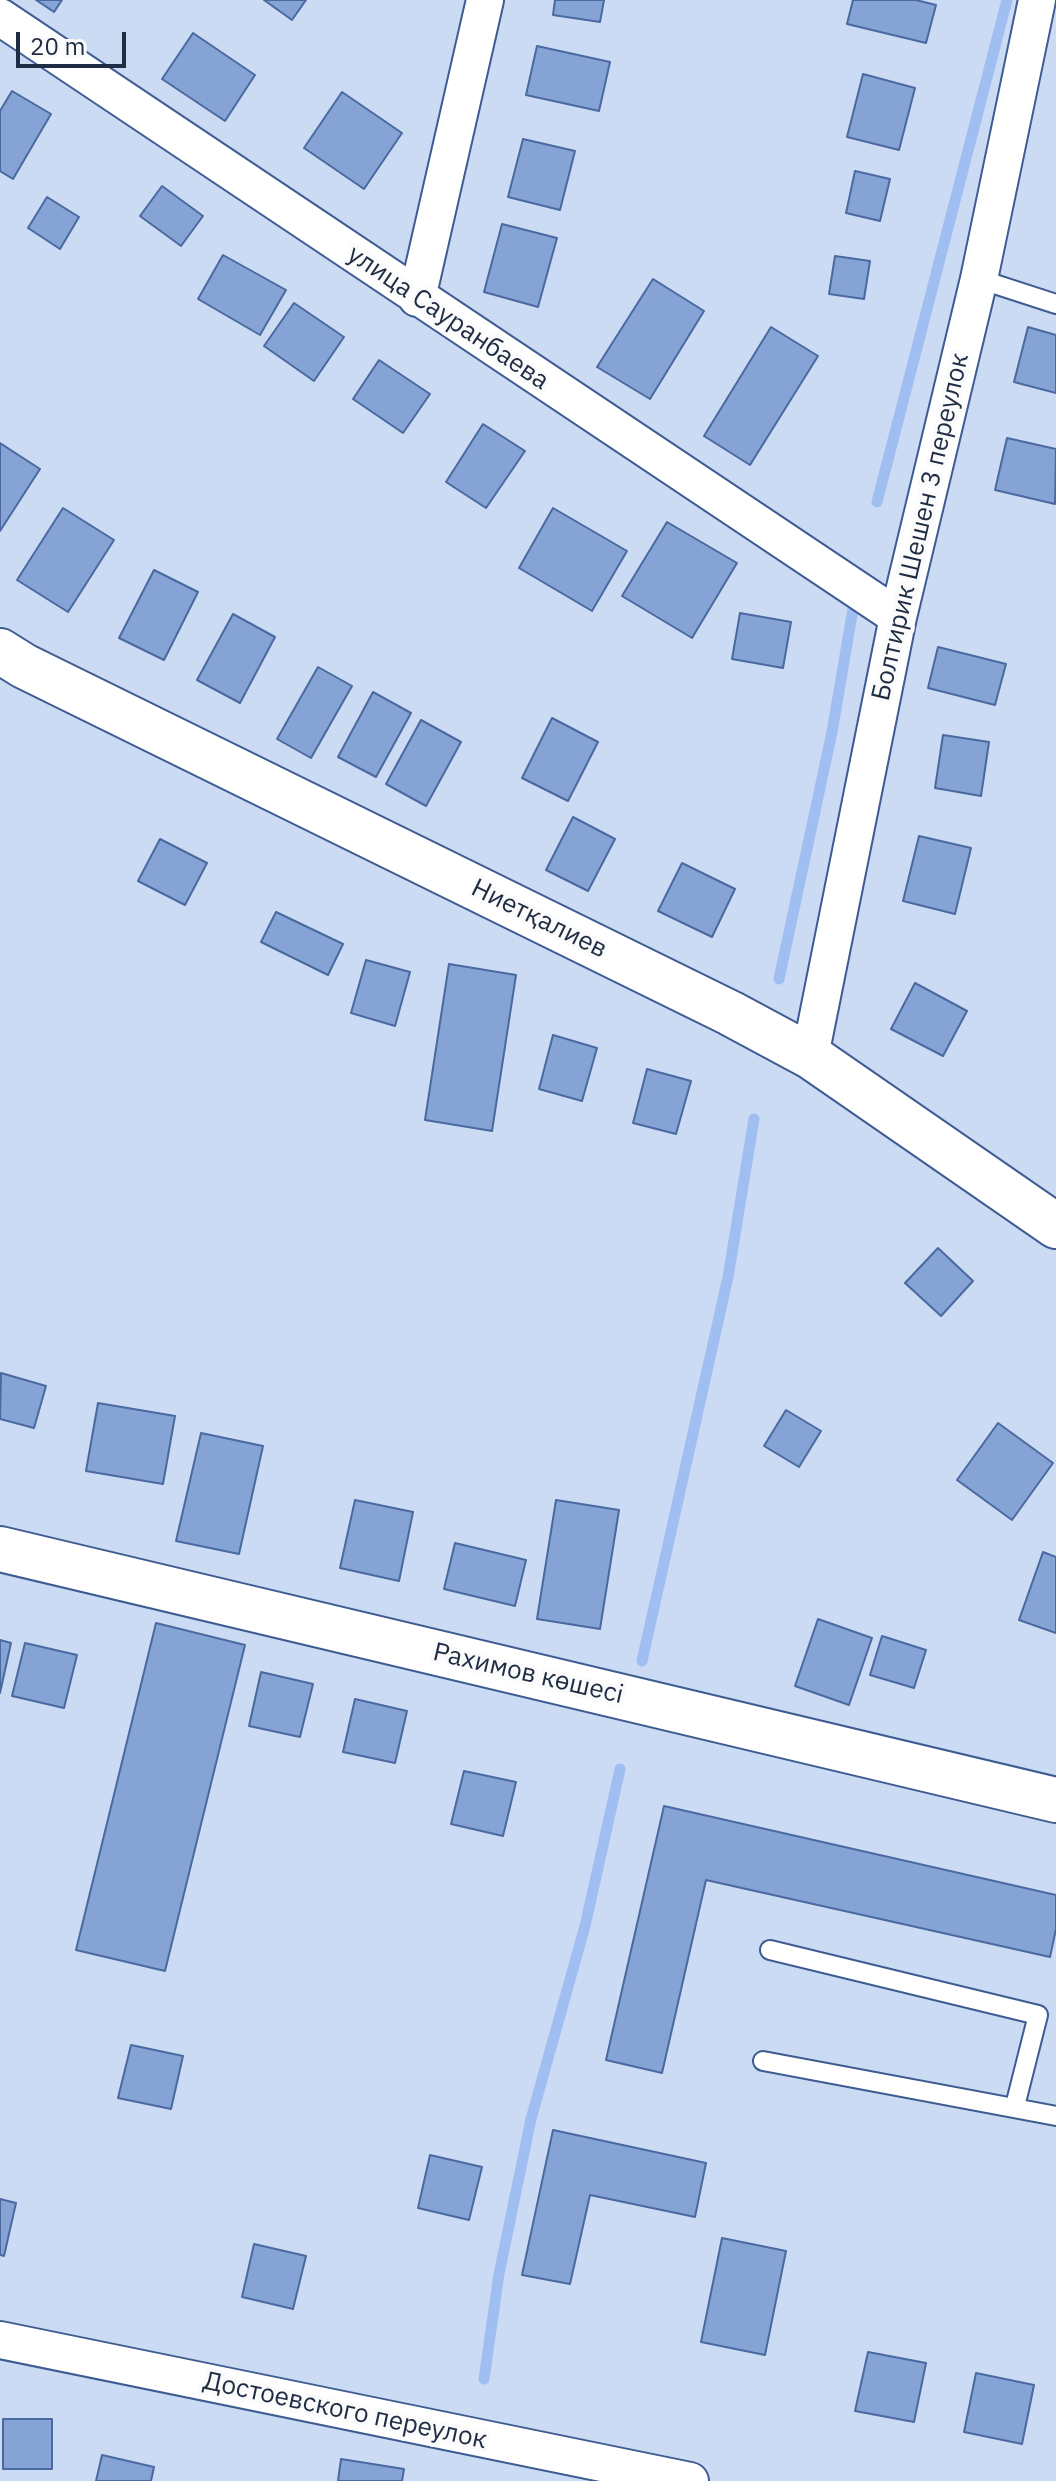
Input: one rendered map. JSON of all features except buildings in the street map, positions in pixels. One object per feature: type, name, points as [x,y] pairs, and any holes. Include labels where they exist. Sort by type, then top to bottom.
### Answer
[{"type":"street","points":[[417,298],[485,0]]},
{"type":"street","name":"Болтирик Шешен 3 переулок","points":[[810,1056],[898,617],[979,279],[1037,0]]},
{"type":"street","name":"улица Сауранбаева","points":[[0,17],[898,617]]},
{"type":"street","name":"Ниетқалиев","points":[[0,651],[24,666],[716,1006],[810,1056],[1056,1226]]},
{"type":"street","name":"Рахимов көшесі","points":[[0,1549],[1056,1800]]},
{"type":"street","name":"Достоевского переулок","points":[[0,2340],[690,2481]]},
{"type":"lane","points":[[979,279],[1056,304]]},
{"type":"lane","points":[[770,1950],[1047,2017],[1015,2106]]},
{"type":"lane","points":[[763,2061],[1056,2116]]},
{"type":"waterway","points":[[877,502],[1007,0]]},
{"type":"waterway","points":[[779,979],[832,732],[853,609]]},
{"type":"waterway","points":[[642,1661],[728,1277],[754,1119]]},
{"type":"waterway","points":[[484,2379],[499,2274],[531,2119],[585,1926],[620,1769]]}]
